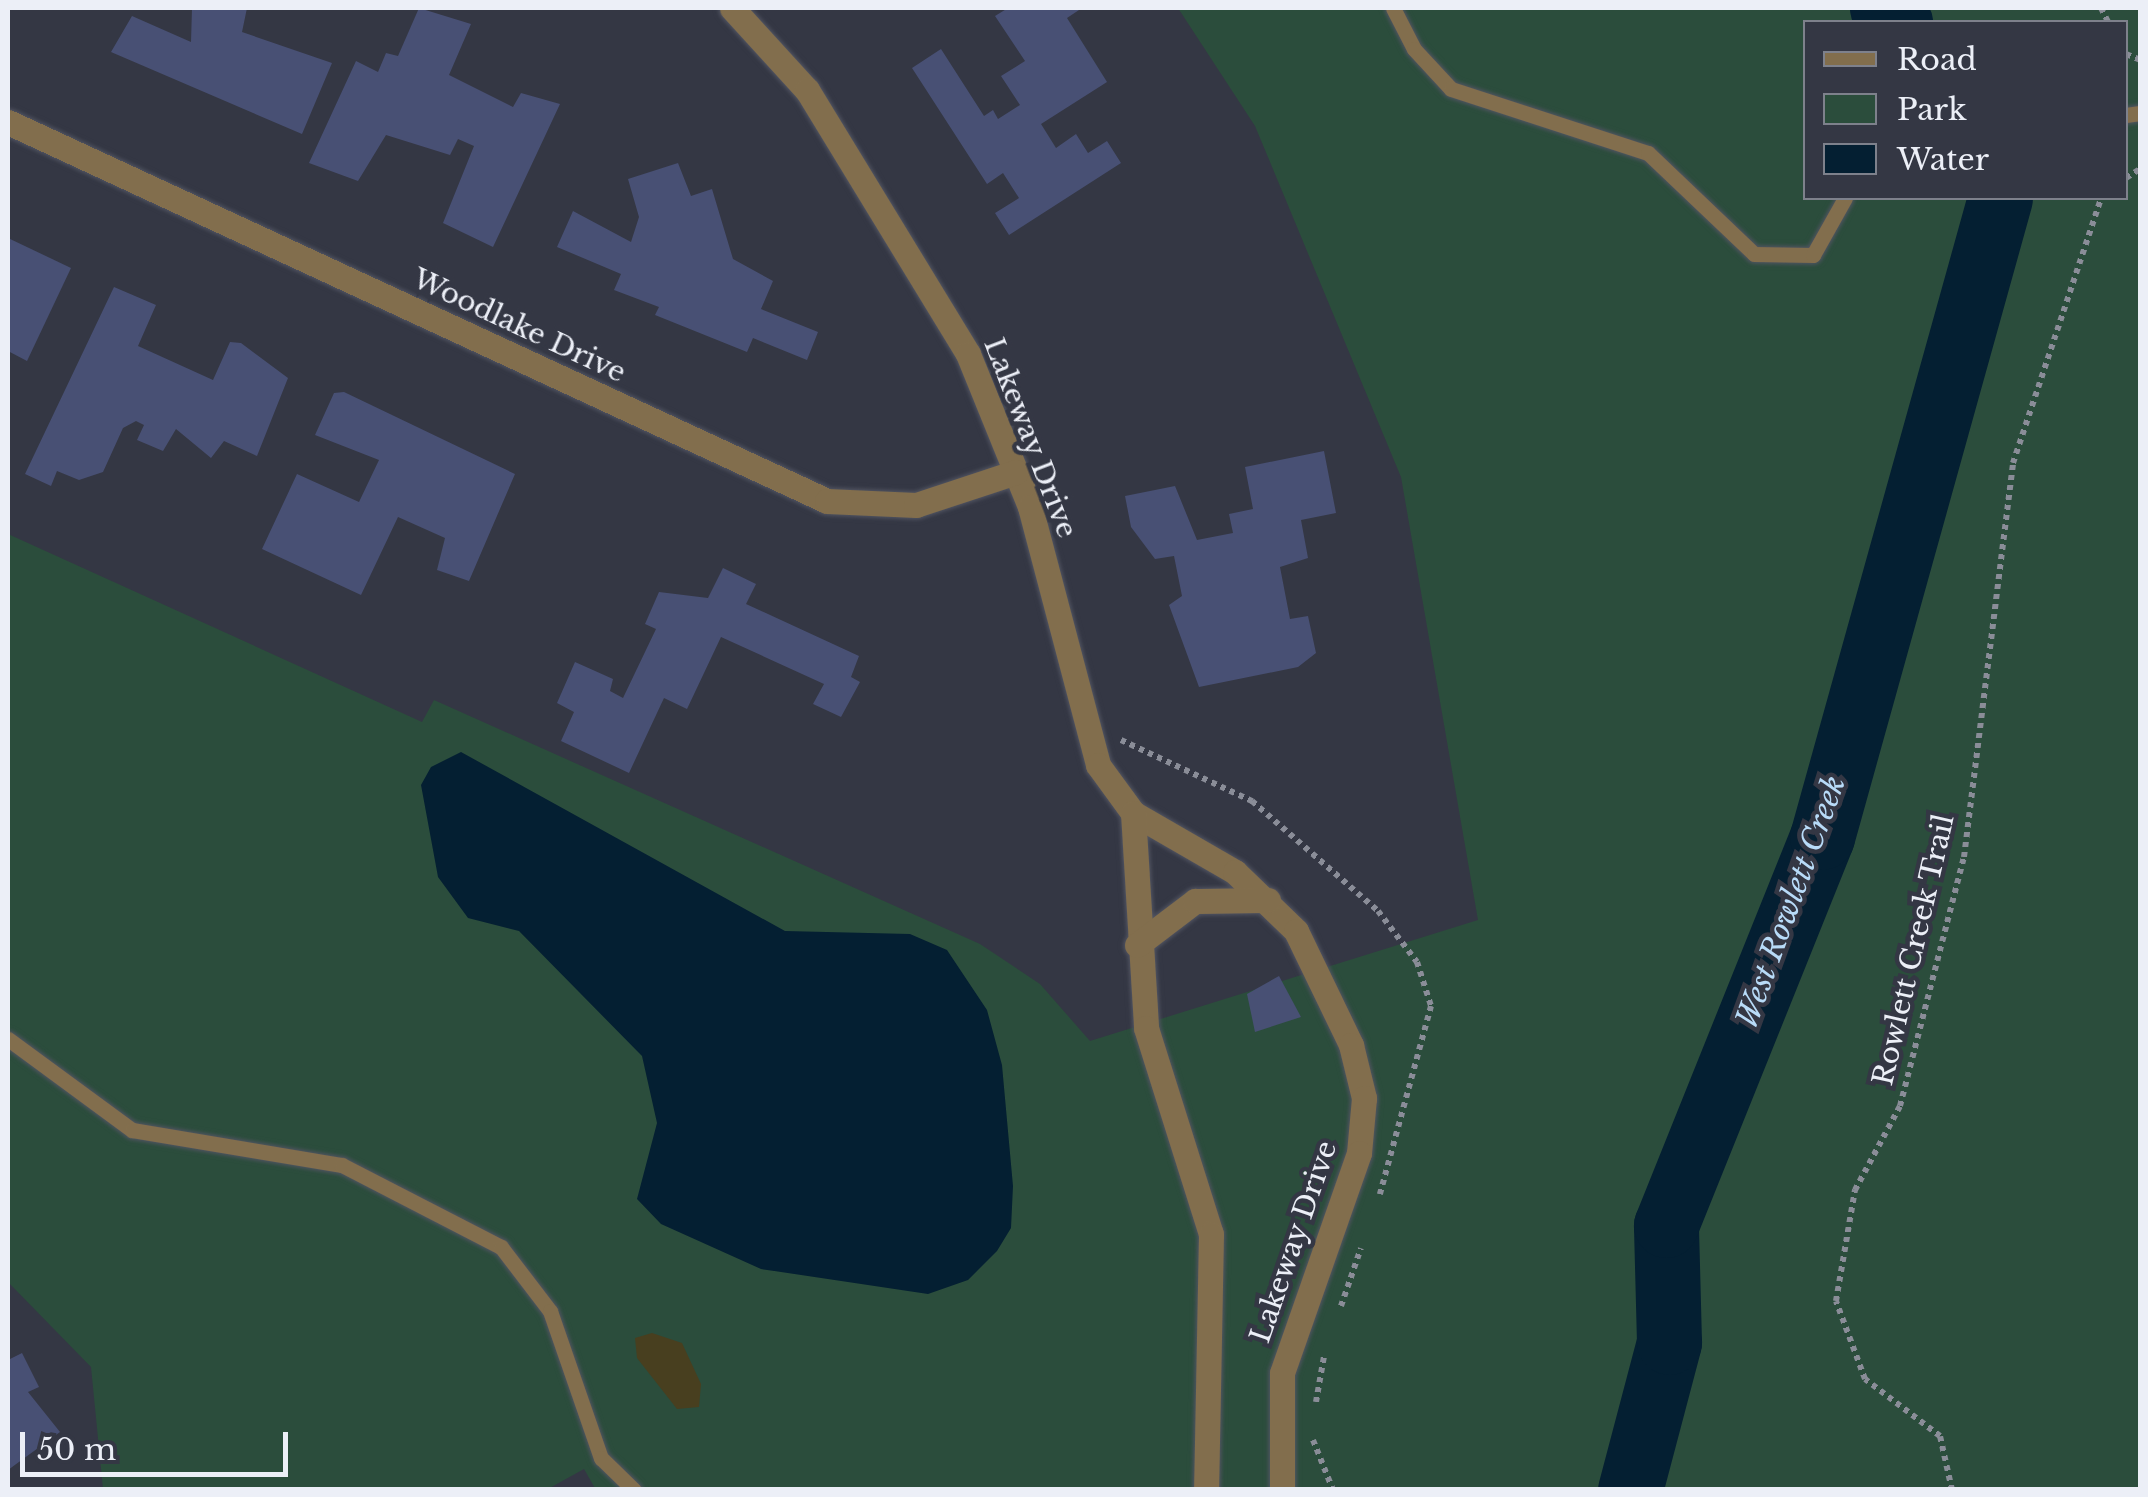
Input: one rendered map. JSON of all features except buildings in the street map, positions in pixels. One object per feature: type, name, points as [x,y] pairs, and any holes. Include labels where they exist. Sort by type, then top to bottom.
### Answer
[{"type":"street","name":"Lakeway Drive","points":[[707,8],[734,12],[807,90],[968,354],[1016,472],[1086,737],[1134,814],[1209,854],[1268,900],[1296,931],[1333,1000],[1364,1098],[1359,1153],[1282,1373],[1282,1490]]},
{"type":"street","name":"Woodlake Drive","points":[[8,122],[827,501],[916,505],[1016,472]]},
{"type":"street","name":"Lakeway Drive","points":[[1134,814],[1137,945],[1156,1078],[1211,1234],[1206,1490]]},
{"type":"street","points":[[1137,945],[1195,900],[1268,900]]},
{"type":"lane","points":[[1393,8],[1451,89],[1648,153],[1754,254],[1813,254],[1844,200]]},
{"type":"lane","points":[[8,1038],[132,1130],[342,1165],[501,1247],[550,1311],[601,1458],[634,1490]]},
{"type":"path","name":"Rowlett Creek Trail","points":[[1952,1490],[1954,1467],[1940,1436],[1865,1379],[1836,1300],[1854,1190],[1900,1106],[1964,857],[2013,462],[2100,200]]},
{"type":"path","points":[[1110,733],[1229,789]]},
{"type":"green space","points":[[1178,8],[2140,8],[2140,1489],[596,1490],[584,1469],[546,1490],[103,1489],[91,1367],[8,1282],[8,534],[422,722],[434,700],[980,944],[1040,984],[1090,1041],[1478,920],[1401,477],[1255,126]]},
{"type":"sand","points":[[652,1333],[682,1343],[701,1384],[699,1407],[677,1409],[637,1358],[635,1338]]},
{"type":"water","points":[[461,752],[785,931],[910,934],[947,950],[987,1010],[1002,1065],[1013,1186],[1011,1228],[997,1251],[968,1280],[928,1294],[761,1269],[661,1224],[637,1199],[657,1123],[642,1056],[519,931],[468,918],[438,877],[421,785],[431,767]]},
{"type":"waterway","name":"West Rowlett Creek","points":[[1882,8],[1897,20]]},
{"type":"waterway","name":"West Rowlett Creek","points":[[1630,1490],[1669,1342],[1666,1225],[1822,837],[1999,200]]}]
